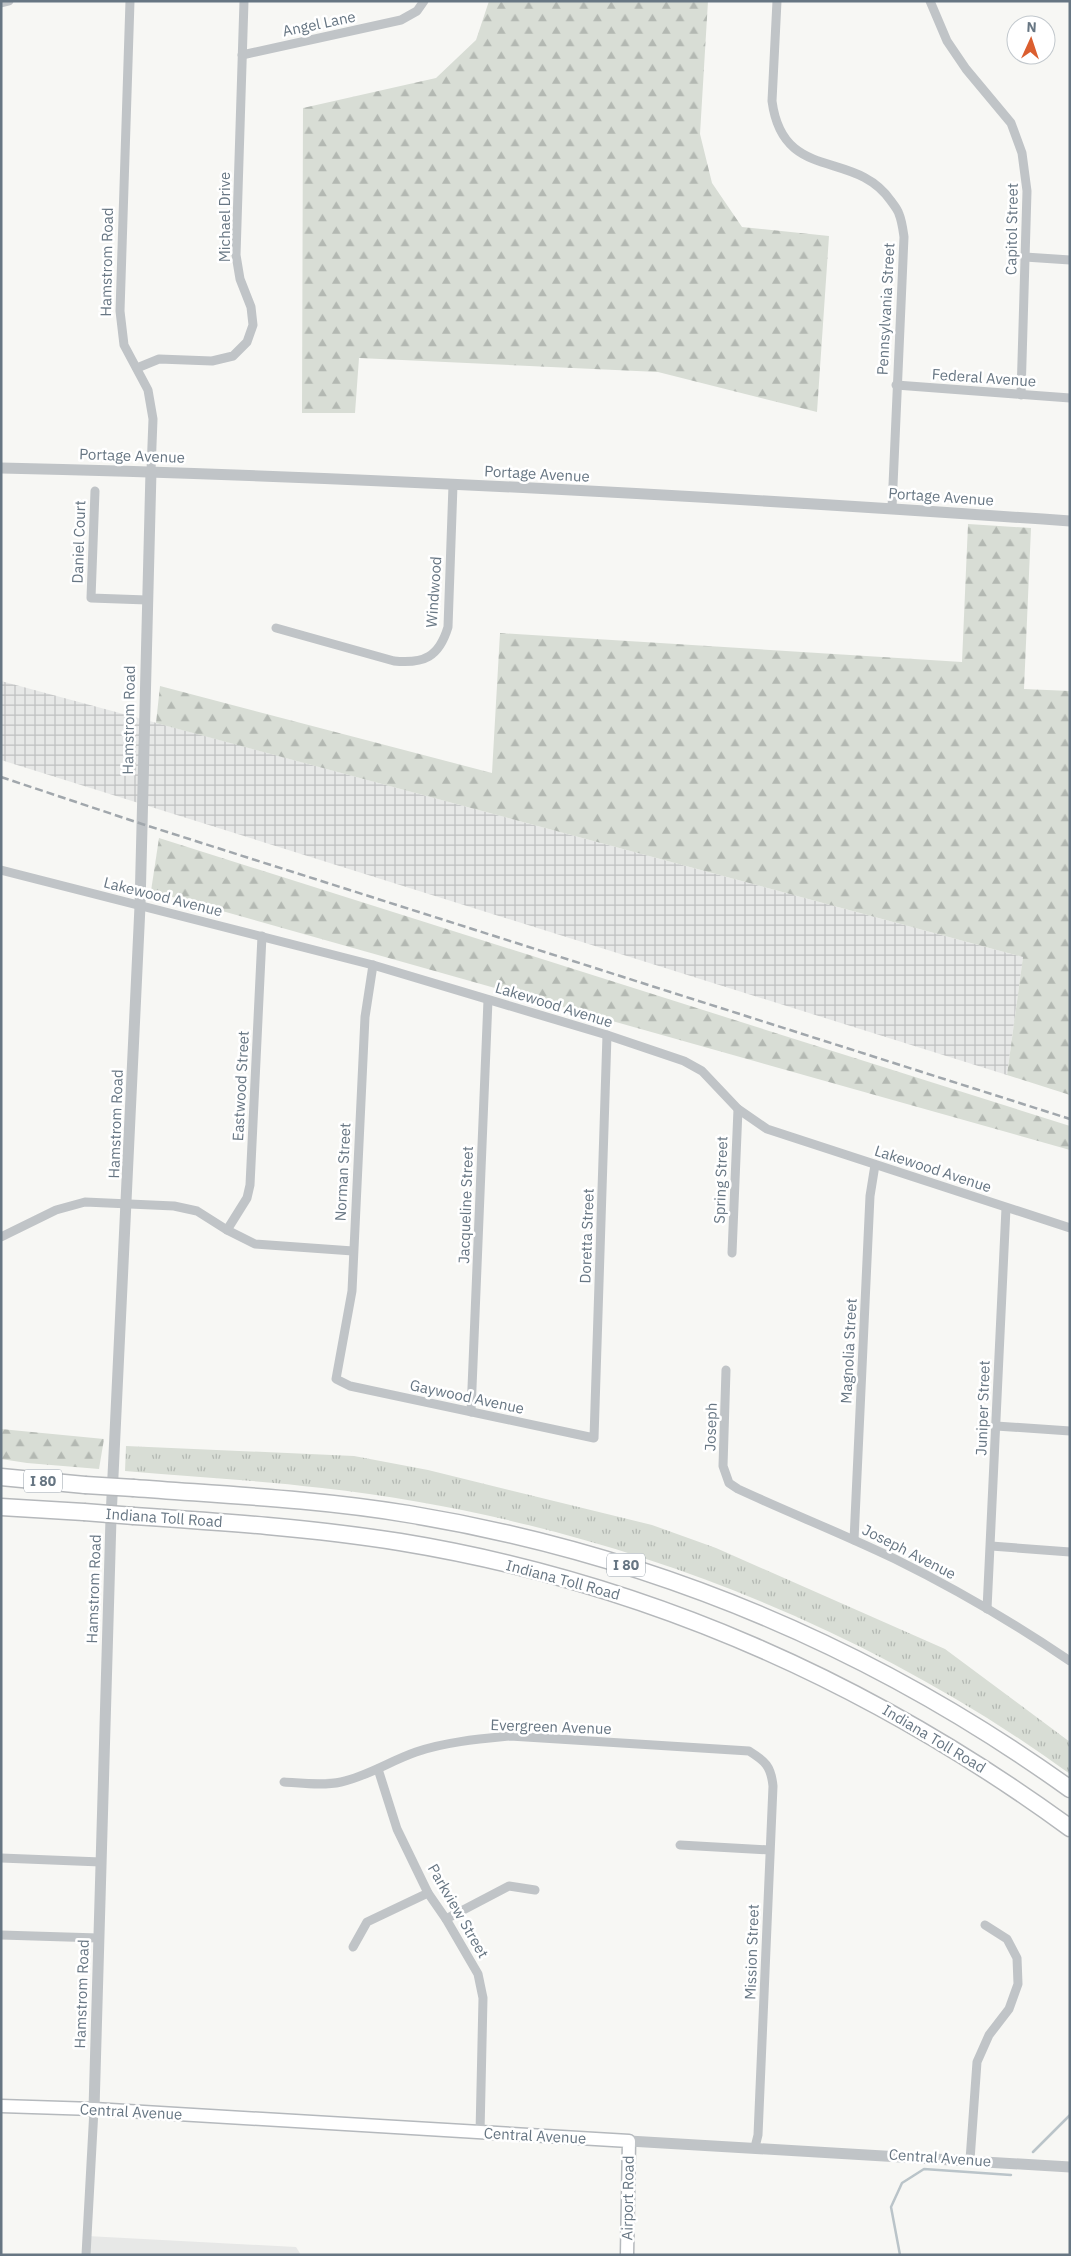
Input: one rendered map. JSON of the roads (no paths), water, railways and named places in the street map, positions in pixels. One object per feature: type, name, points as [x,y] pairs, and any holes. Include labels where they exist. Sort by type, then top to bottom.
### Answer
[{"type":"highway","name":"Indiana Toll Road","points":[[1,1477],[299,1501],[406,1514],[528,1538],[644,1570],[765,1616],[880,1670],[994,1736],[1070,1789]]},
{"type":"highway","name":"Indiana Toll Road","points":[[1,1507],[272,1526],[401,1543],[525,1568],[638,1601],[756,1647],[870,1701],[980,1766],[1070,1828]]},
{"type":"main road","name":"Central Avenue","points":[[1,2106],[94,2109],[480,2134],[629,2141]]},
{"type":"main road","name":"Airport Road","points":[[628,2255],[629,2141]]},
{"type":"street","points":[[1,3],[9,1]]},
{"type":"street","name":"Hamstrom Road","points":[[86,2255],[94,2109],[111,1518],[140,906],[153,419],[148,390],[124,344],[120,311],[130,1]]},
{"type":"street","name":"Michael Drive","points":[[136,368],[159,359],[212,360],[233,356],[247,342],[253,325],[251,308],[240,279],[236,255],[244,1]]},
{"type":"street","name":"Angel Lane","points":[[242,56],[401,20],[417,11],[424,1]]},
{"type":"street","name":"Pennsylvania Street","points":[[777,1],[772,101],[774,116],[780,132],[790,146],[812,159],[864,176],[884,191],[899,213],[904,237],[892,508]]},
{"type":"street","name":"Capitol Street","points":[[930,1],[947,41],[966,68],[1011,123],[1017,136],[1025,167],[1027,190],[1021,395]]},
{"type":"street","points":[[1025,257],[1070,260]]},
{"type":"street","name":"Federal Avenue","points":[[896,385],[1070,398]]},
{"type":"street","name":"Portage Avenue","points":[[1,468],[151,471],[453,484],[892,508],[1070,521]]},
{"type":"street","name":"Windwood","points":[[276,628],[394,661],[411,662],[425,659],[436,651],[444,641],[448,627],[453,484]]},
{"type":"street","name":"Daniel Court","points":[[95,491],[91,598],[147,600]]},
{"type":"street","name":"Lakewood Avenue","points":[[1,870],[372,965],[684,1060],[702,1071],[738,1108],[767,1129],[1070,1228]]},
{"type":"street","name":"Eastwood Street","points":[[228,1230],[244,1204],[250,1185],[262,936]]},
{"type":"street","name":"Norman Street","points":[[336,1379],[351,1299],[365,1017],[372,965]]},
{"type":"street","name":"Jacqueline Street","points":[[471,1412],[488,1000]]},
{"type":"street","name":"Doretta Street","points":[[594,1438],[607,1035]]},
{"type":"street","name":"Spring Street","points":[[732,1253],[738,1108]]},
{"type":"street","name":"Magnolia Street","points":[[854,1540],[870,1196],[875,1165]]},
{"type":"street","points":[[1,1237],[56,1210],[85,1202],[186,1208],[197,1212],[255,1244],[270,1247],[353,1251]]},
{"type":"street","name":"Juniper Street","points":[[987,1609],[1006,1208]]},
{"type":"street","name":"Joseph","points":[[726,1370],[723,1466],[729,1483]]},
{"type":"street","name":"Gaywood Avenue","points":[[336,1379],[350,1386],[594,1438]]},
{"type":"street","points":[[996,1426],[1070,1431]]},
{"type":"street","name":"Joseph Avenue","points":[[729,1483],[738,1489],[903,1563],[987,1609],[1070,1661]]},
{"type":"street","points":[[991,1546],[1070,1552]]},
{"type":"street","name":"Evergreen Avenue","points":[[284,1782],[335,1783],[355,1778],[416,1752],[477,1739],[510,1736],[749,1751],[763,1760]]},
{"type":"street","name":"Mission Street","points":[[755,2147],[758,2135],[773,1786],[771,1772],[763,1760]]},
{"type":"street","name":"Parkview Street","points":[[378,1769],[397,1828],[428,1893],[446,1919],[478,1974],[483,1998],[480,2134]]},
{"type":"street","points":[[680,1845],[769,1850]]},
{"type":"street","points":[[1,1858],[101,1862]]},
{"type":"street","points":[[446,1919],[509,1886],[535,1890]]},
{"type":"street","points":[[353,1947],[367,1922],[428,1893]]},
{"type":"street","points":[[970,2160],[977,2062],[989,2036],[1009,2008],[1018,1984],[1017,1958],[1007,1939],[985,1925]]},
{"type":"street","points":[[1,1935],[99,1938]]},
{"type":"street","name":"Central Avenue","points":[[629,2141],[1070,2167]]},
{"type":"waterway","points":[[1033,2152],[1070,2115]]},
{"type":"waterway","points":[[900,2255],[891,2207],[902,2183],[924,2169],[1011,2175]]},
{"type":"railway","points":[[1,777],[142,824],[1070,1119]]}]
